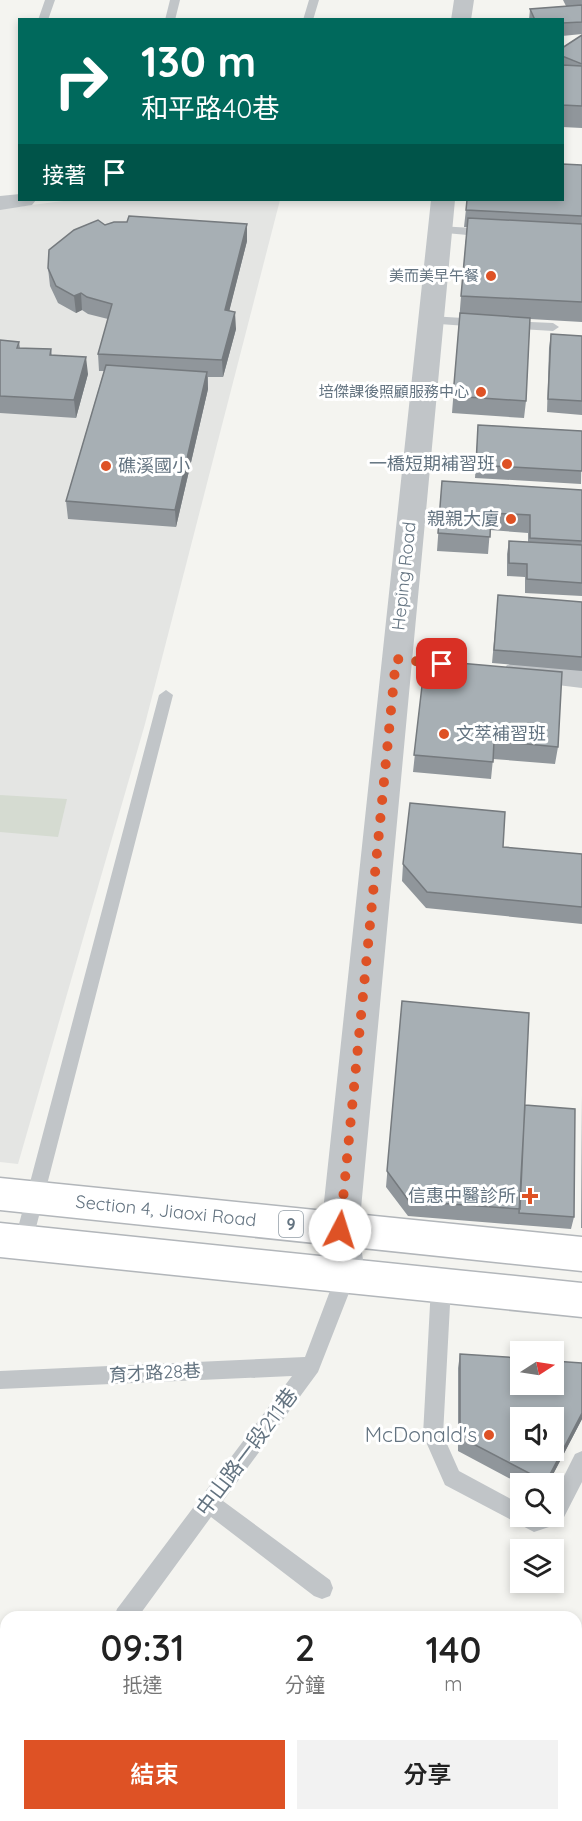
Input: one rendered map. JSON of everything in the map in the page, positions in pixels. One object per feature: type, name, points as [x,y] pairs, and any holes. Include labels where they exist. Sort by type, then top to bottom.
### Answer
[{"type":"main road","name":"Section 4, Jiaoxi Road","points":[[17,1196],[582,1254]]},
{"type":"main road","points":[[12,1241],[582,1300]]},
{"type":"street","points":[[461,18],[464,0]]},
{"type":"street","points":[[0,203],[18,201]]},
{"type":"street","name":"Heping Road","points":[[346,1275],[340,1230],[408,660],[430,320],[443,201]]},
{"type":"street","points":[[489,669],[582,678]]},
{"type":"lane","points":[[44,18],[50,0]]},
{"type":"lane","points":[[171,18],[176,0]]},
{"type":"lane","points":[[309,18],[314,0]]},
{"type":"lane","points":[[439,230],[499,234]]},
{"type":"lane","points":[[430,320],[553,327]]},
{"type":"lane","points":[[12,1241],[17,1196],[166,695]]},
{"type":"lane","name":"中山路一段211巷","points":[[129,1611],[311,1366],[346,1275]]},
{"type":"lane","points":[[441,1286],[433,1435],[452,1478],[510,1509]]},
{"type":"lane","name":"育才路28巷","points":[[0,1380],[311,1366]]},
{"type":"lane","points":[[564,1495],[582,1461]]},
{"type":"lane","points":[[209,1503],[322,1588]]},
{"type":"shaded area","name":"礁溪國小","points":[[63,201],[280,201],[145,724],[18,1164],[0,1162],[0,209]]},
{"type":"shaded area","points":[[0,795],[67,799],[58,837],[0,832]]},
{"type":"building","points":[[582,5],[582,22],[564,23],[564,18],[534,18],[530,9]]},
{"type":"building","points":[[582,35],[582,64],[564,57],[564,47]]},
{"type":"building","points":[[564,65],[582,66],[582,106],[564,105]]},
{"type":"building","points":[[564,164],[582,165],[582,216],[466,210],[467,201],[564,201]]},
{"type":"building","points":[[129,216],[247,224],[225,310],[235,312],[222,360],[98,354],[112,304],[81,293],[74,296],[56,286],[48,268],[49,250],[74,230],[98,220],[105,225],[127,222]]},
{"type":"building","points":[[468,218],[582,224],[582,302],[461,296]]},
{"type":"building","points":[[460,313],[530,318],[526,401],[453,396]]},
{"type":"building","points":[[551,334],[582,336],[582,401],[548,399]]},
{"type":"building","points":[[0,340],[19,342],[17,348],[51,349],[50,355],[86,357],[74,400],[0,396]]},
{"type":"building","points":[[106,365],[207,372],[175,510],[66,501]]},
{"type":"building","points":[[478,425],[582,431],[582,471],[476,465]]},
{"type":"building","name":"親親大廈","points":[[442,481],[582,490],[582,541],[530,538],[530,515],[491,513],[490,537],[438,533]]},
{"type":"building","points":[[509,541],[582,545],[582,583],[527,579],[527,564],[509,563]]},
{"type":"building","points":[[498,595],[582,602],[582,657],[494,650]]},
{"type":"building","points":[[425,660],[562,672],[558,747],[494,741],[493,762],[414,755]]},
{"type":"building","points":[[410,803],[505,812],[503,847],[582,854],[582,907],[427,892],[403,864]]},
{"type":"building","points":[[402,1001],[529,1013],[520,1209],[409,1201],[387,1171]]},
{"type":"building","points":[[525,1105],[575,1109],[574,1217],[519,1213]]},
{"type":"building","points":[[460,1354],[510,1357],[510,1395],[564,1395],[564,1362],[582,1363],[582,1413],[564,1448],[564,1407],[510,1407],[510,1461],[557,1461],[551,1473],[529,1473],[460,1437]]},
{"type":"place","name":"美而美早午餐","points":[[491,276]]},
{"type":"place","name":"培傑課後照顧服務中心","points":[[481,392]]},
{"type":"place","name":"一橋短期補習班","points":[[507,464]]},
{"type":"place","name":"礁溪國小","points":[[106,466]]},
{"type":"place","name":"親親大廈","points":[[511,519]]},
{"type":"place","name":"文萃補習班","points":[[444,734]]},
{"type":"place","name":"信惠中醫診所","points":[[530,1196]]},
{"type":"place","name":"McDonald's","points":[[489,1435]]},
{"type":"route","points":[[340,1230],[396,659],[442,664]]}]
